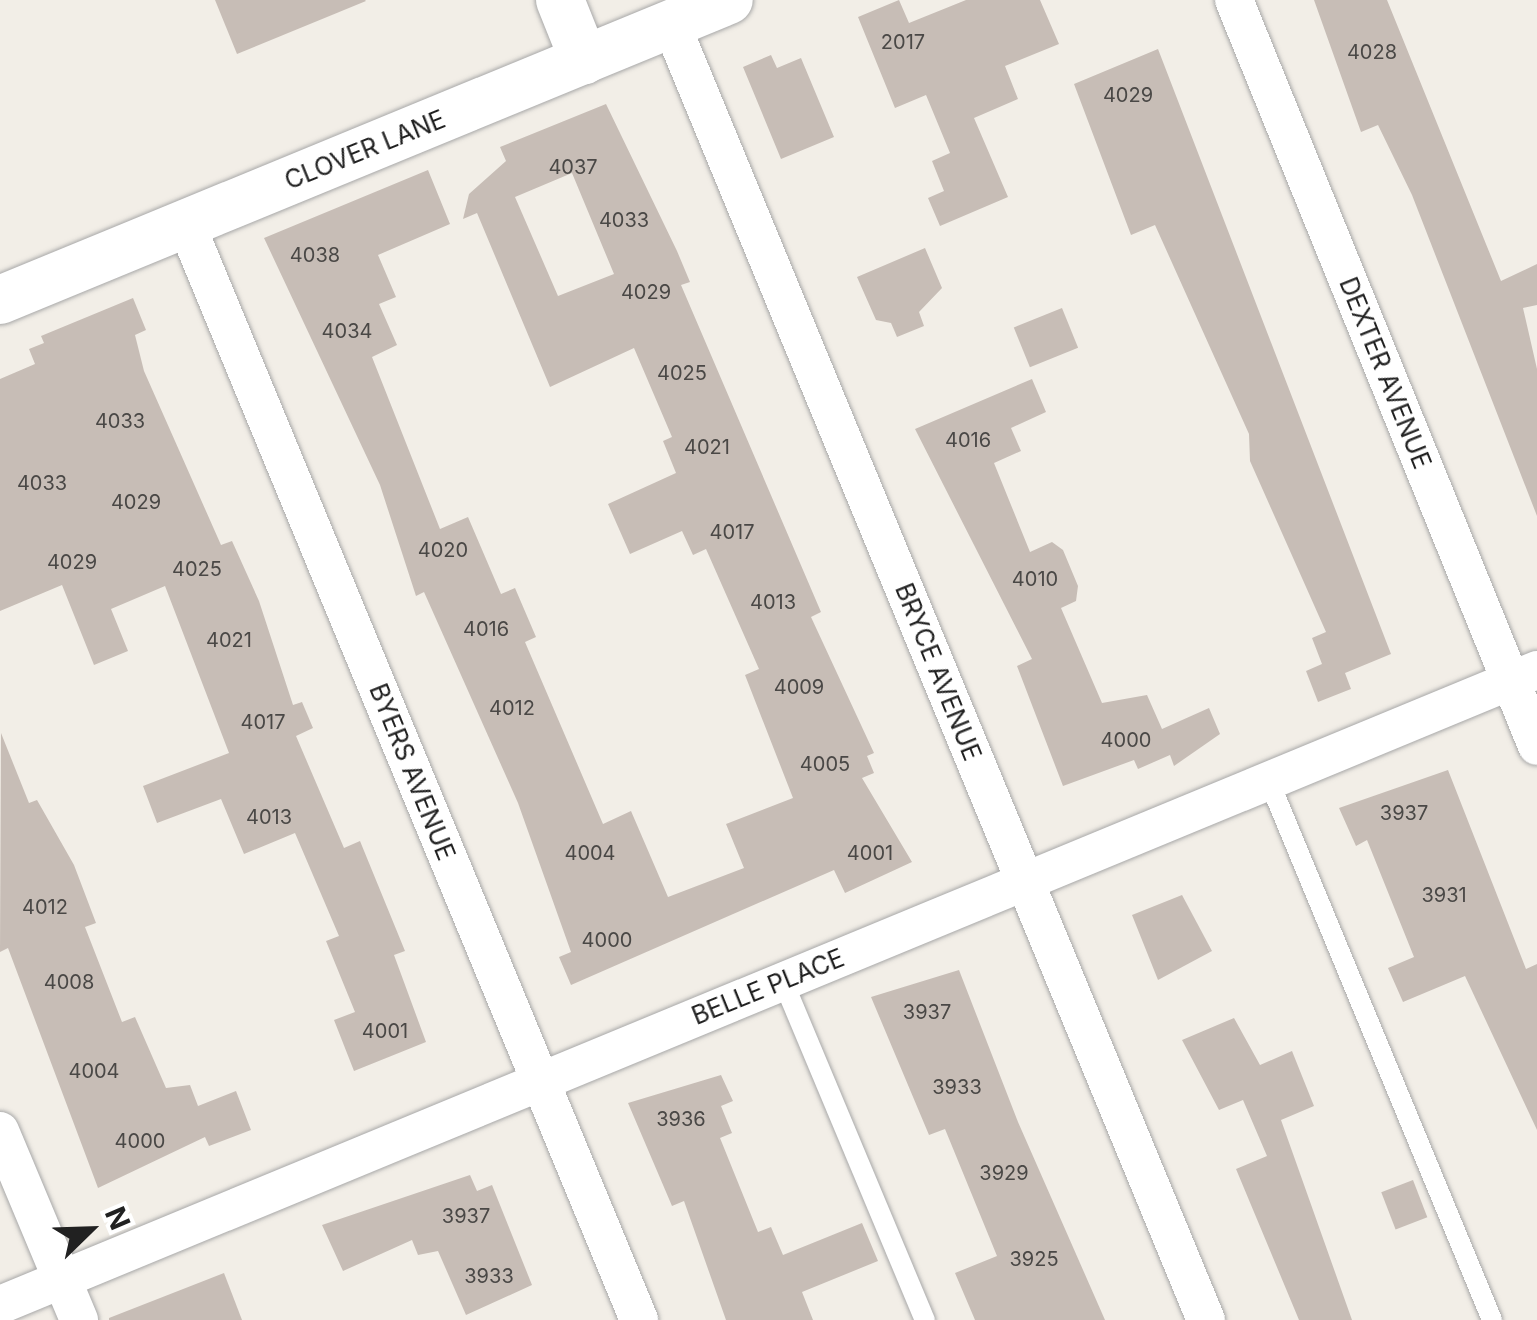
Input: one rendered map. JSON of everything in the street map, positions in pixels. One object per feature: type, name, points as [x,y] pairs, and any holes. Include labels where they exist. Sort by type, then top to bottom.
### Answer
[{"type":"street","points":[[560,0],[584,60]]},
{"type":"street","name":"CLOVER LANE","points":[[0,300],[729,0]]},
{"type":"street","name":"DEXTER AVENUE","points":[[1234,0],[1524,675],[1537,746]]},
{"type":"street","name":"BRYCE AVENUE","points":[[670,24],[1206,1320]]},
{"type":"street","name":"BYERS AVENUE","points":[[186,224],[640,1320]]},
{"type":"street","name":"BELLE PLACE","points":[[0,1305],[1524,675]]},
{"type":"street","points":[[0,1131],[79,1320]]},
{"type":"lane","points":[[1268,781],[1492,1320]]},
{"type":"lane","points":[[782,982],[924,1320]]},
{"type":"building","points":[[215,0],[365,0],[366,1],[237,54]]},
{"type":"building","points":[[899,0],[909,23],[966,0],[1040,0],[1059,44],[1005,66],[1018,99],[974,118],[1008,197],[940,226],[928,198],[944,191],[932,161],[950,153],[926,95],[895,108],[858,17]]},
{"type":"building","points":[[1314,0],[1387,0],[1501,281],[1537,264],[1537,305],[1523,308],[1537,369],[1537,516],[1412,195],[1378,125],[1361,132]]},
{"type":"building","points":[[1158,49],[1391,654],[1345,673],[1351,689],[1318,702],[1306,671],[1322,664],[1312,638],[1326,632],[1250,461],[1249,434],[1155,225],[1131,235],[1074,84]]},
{"type":"building","points":[[771,55],[777,68],[801,58],[834,137],[781,159],[743,67]]},
{"type":"building","points":[[606,104],[677,251],[690,282],[681,285],[821,612],[811,617],[874,753],[867,756],[874,773],[862,778],[912,862],[845,893],[834,870],[571,985],[559,957],[571,952],[518,803],[424,592],[416,596],[380,485],[264,238],[428,170],[450,224],[378,255],[396,297],[379,304],[397,345],[372,357],[440,529],[468,517],[501,594],[515,588],[536,637],[525,642],[603,824],[631,811],[668,897],[744,868],[726,824],[793,798],[745,675],[759,669],[706,549],[693,555],[682,531],[630,554],[608,504],[676,473],[663,441],[672,437],[634,348],[550,387],[477,213],[463,219],[469,194],[506,161],[500,147]],"holes":[[[572,173],[614,274],[558,296],[515,197]]]},
{"type":"building","points":[[925,248],[942,288],[919,312],[924,326],[897,337],[891,323],[876,320],[857,277]]},
{"type":"building","points":[[133,298],[146,330],[135,335],[144,371],[221,545],[232,541],[259,601],[293,705],[302,702],[313,728],[296,736],[344,848],[360,841],[405,951],[394,955],[426,1042],[354,1071],[334,1020],[355,1012],[326,941],[339,936],[295,833],[244,854],[221,799],[157,823],[143,786],[229,753],[165,586],[111,609],[128,651],[94,665],[62,585],[0,611],[0,379],[35,364],[29,349],[44,343],[41,336]]},
{"type":"building","points":[[1062,308],[1078,348],[1030,367],[1014,327]]},
{"type":"building","points":[[1032,379],[1046,412],[1011,428],[1021,451],[994,463],[1030,552],[1052,542],[1063,550],[1078,586],[1076,601],[1061,608],[1102,703],[1147,695],[1162,729],[1209,708],[1220,734],[1174,766],[1170,755],[1138,769],[1134,760],[1063,786],[1017,666],[1032,659],[915,429]]},
{"type":"building","points":[[1,733],[29,803],[37,800],[74,865],[96,923],[85,927],[122,1022],[135,1017],[166,1088],[190,1085],[198,1106],[236,1091],[251,1130],[209,1146],[205,1137],[98,1188],[8,948],[0,952]]},
{"type":"building","points":[[1448,770],[1526,969],[1537,964],[1537,1130],[1465,976],[1403,1002],[1388,968],[1414,957],[1367,840],[1356,846],[1339,808]]},
{"type":"building","points":[[1182,895],[1212,951],[1158,980],[1132,915]]},
{"type":"building","points":[[959,970],[1018,1122],[1105,1320],[975,1320],[955,1273],[997,1256],[945,1129],[929,1135],[871,997]]},
{"type":"building","points":[[1234,1018],[1260,1065],[1292,1051],[1314,1106],[1281,1120],[1352,1320],[1299,1320],[1236,1169],[1267,1156],[1243,1100],[1219,1110],[1182,1040]]},
{"type":"building","points":[[721,1075],[733,1101],[721,1106],[732,1133],[720,1138],[758,1232],[771,1227],[783,1255],[862,1223],[878,1261],[802,1292],[813,1320],[726,1320],[684,1201],[672,1206],[628,1103]]},
{"type":"building","points":[[470,1175],[477,1191],[492,1185],[532,1285],[466,1315],[438,1251],[418,1255],[412,1240],[343,1271],[322,1225]]},
{"type":"building","points":[[1413,1180],[1427,1217],[1396,1230],[1381,1192]]},
{"type":"building","points":[[224,1273],[242,1320],[109,1320],[109,1318]]}]
